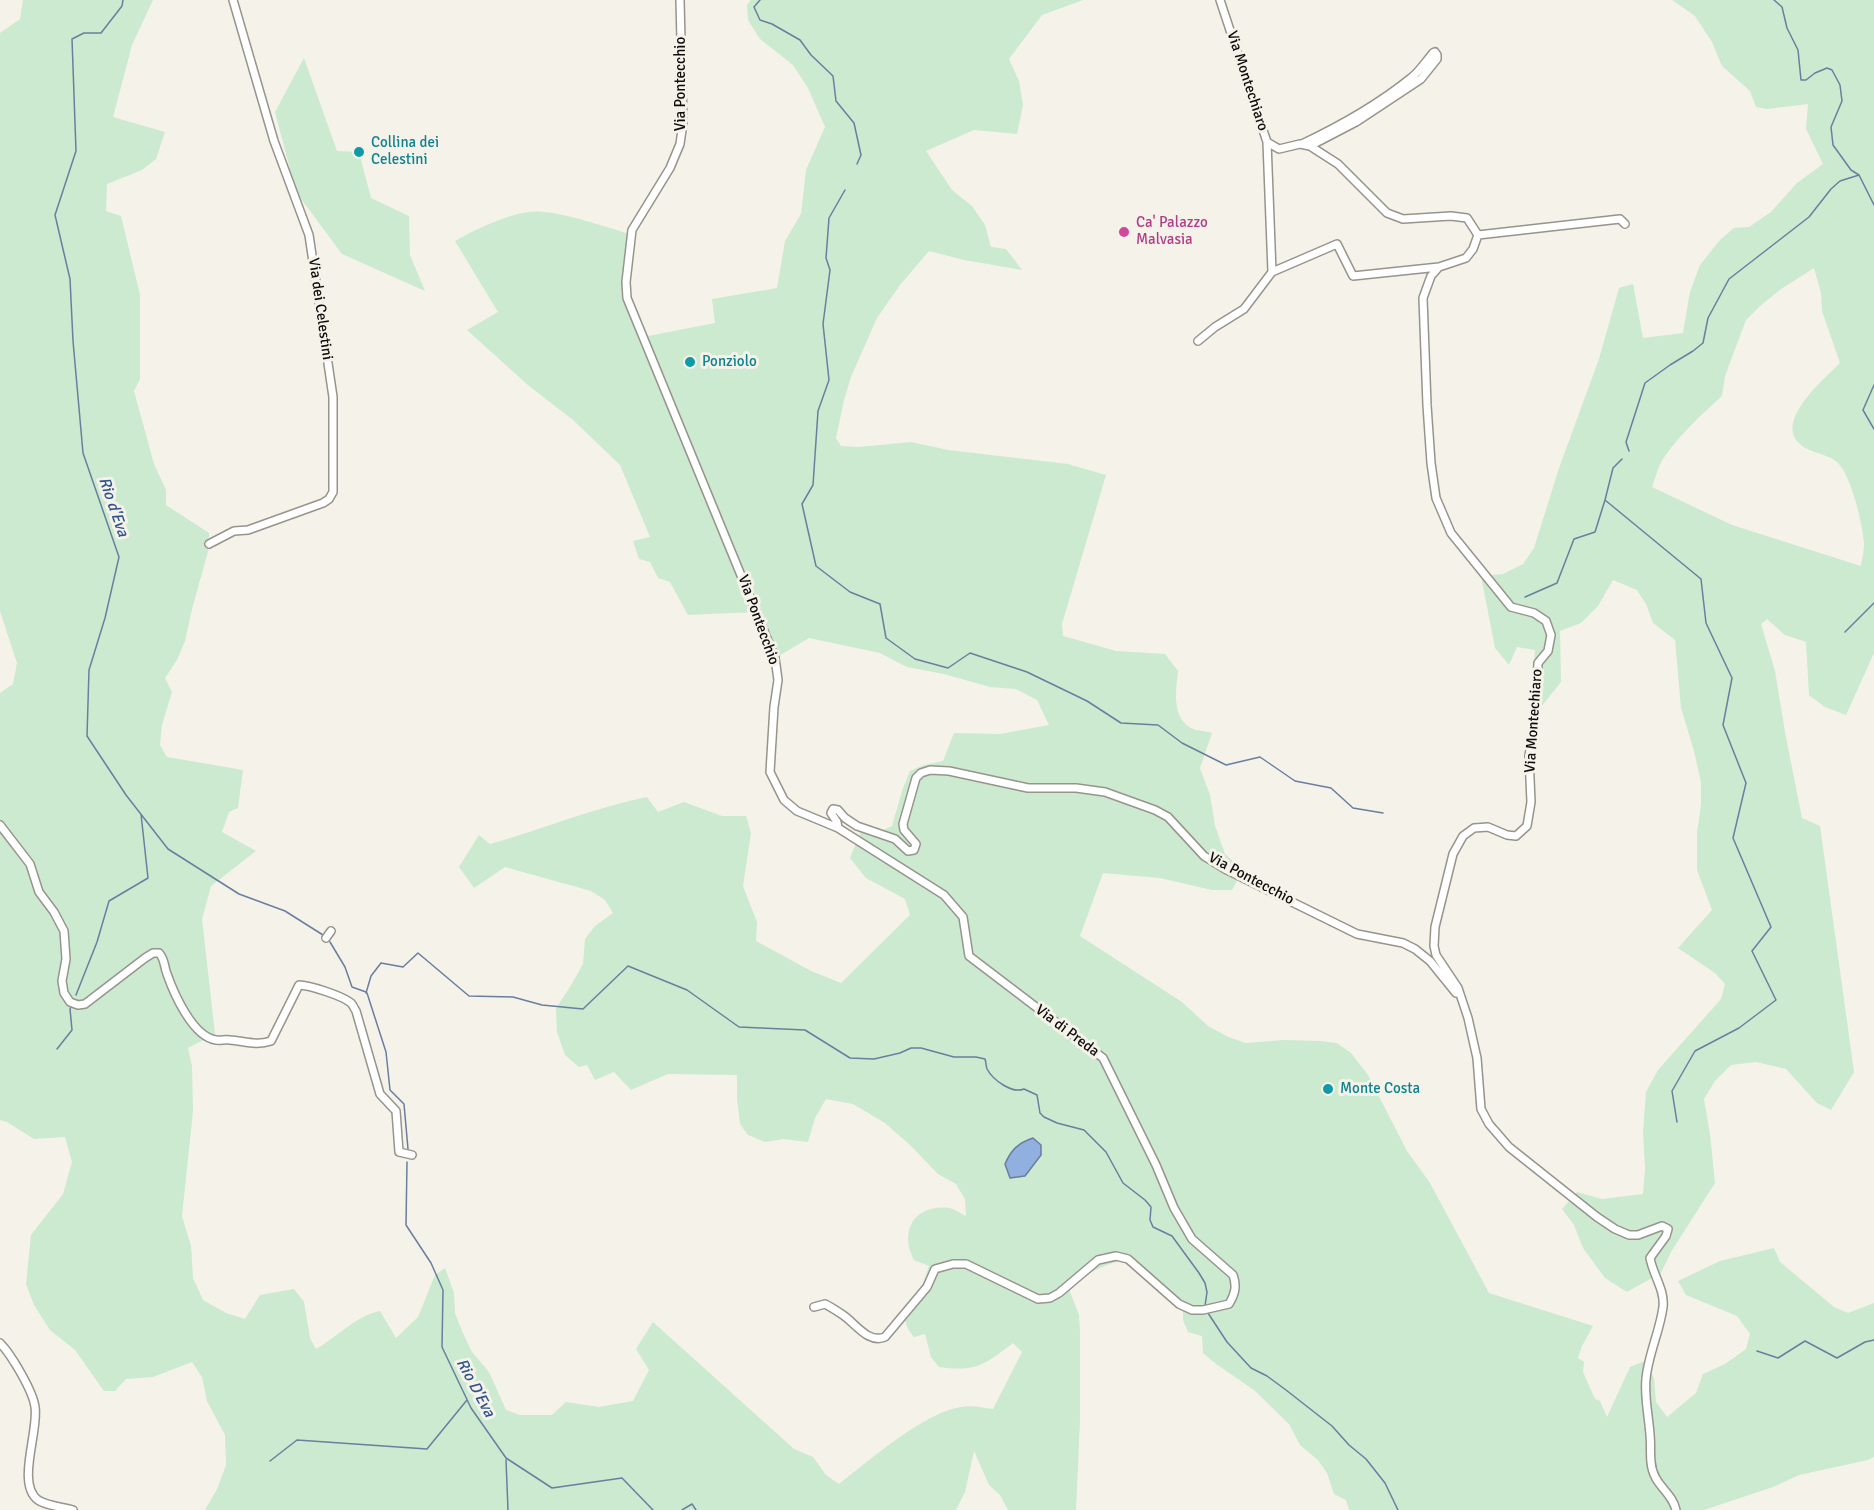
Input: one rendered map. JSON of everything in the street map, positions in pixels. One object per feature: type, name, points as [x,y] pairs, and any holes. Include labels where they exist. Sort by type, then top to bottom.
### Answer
[{"type":"street","name":"Via dei Celestini","points":[[209,544],[234,531],[248,530],[323,503],[333,492],[333,396],[309,235],[274,141],[233,0]]},
{"type":"street","name":"Via Pontecchio","points":[[680,0],[683,123],[680,144],[670,168],[632,230],[626,282],[627,298],[775,658],[778,680],[770,772],[784,800],[797,811],[838,828]]},
{"type":"street","name":"Via Montechiaro","points":[[1220,0],[1267,142],[1279,149],[1302,144],[1310,146],[1338,164],[1387,213],[1403,219],[1451,216],[1467,218],[1478,235]]},
{"type":"street","points":[[1302,144],[1325,133],[1413,76],[1435,52],[1437,59],[1420,79],[1356,122],[1310,146]]},
{"type":"street","points":[[1267,142],[1272,272]]},
{"type":"street","points":[[1198,341],[1244,309],[1272,272],[1337,244],[1353,276],[1439,267],[1466,258],[1473,249],[1478,235],[1620,219],[1625,224]]},
{"type":"street","name":"Via Montechiaro","points":[[1439,267],[1431,276],[1424,298],[1427,405],[1436,498],[1451,533],[1511,607],[1534,614],[1546,621],[1551,635],[1548,651],[1538,663],[1536,711],[1529,756],[1531,802],[1527,826],[1516,836],[1507,835],[1488,826],[1474,828],[1464,836],[1453,854],[1435,927],[1434,946],[1436,955],[1458,988],[1468,1018],[1477,1058],[1481,1109],[1489,1124],[1509,1147],[1597,1217],[1616,1229],[1629,1235],[1638,1235],[1662,1226],[1668,1229],[1666,1236],[1650,1258],[1652,1270],[1662,1291],[1664,1306],[1646,1380],[1653,1475],[1677,1510]]},
{"type":"street","name":"Via Pontecchio","points":[[838,828],[831,813],[834,809],[857,826],[895,839],[908,851],[915,850],[916,844],[904,830],[903,824],[916,778],[921,773],[930,770],[949,771],[1028,788],[1076,788],[1105,792],[1155,810],[1168,818],[1204,856],[1225,869],[1357,934],[1403,943],[1415,949],[1430,961],[1460,997]]},
{"type":"street","points":[[0,825],[30,864],[39,892],[54,912],[64,932],[66,959],[62,981],[64,993],[70,1002],[78,1005],[85,1004],[153,953],[159,953],[162,956],[167,974],[194,1026],[215,1040],[228,1039],[261,1045],[271,1041],[299,985],[306,985],[339,998],[350,1003],[356,1011],[380,1095],[396,1111],[399,1152],[412,1155]]},
{"type":"street","name":"Via di Preda","points":[[814,1306],[825,1304],[844,1315],[868,1336],[880,1339],[885,1337],[927,1287],[935,1269],[953,1264],[966,1264],[1038,1299],[1050,1298],[1059,1293],[1098,1260],[1116,1256],[1128,1259],[1179,1305],[1192,1310],[1206,1310],[1229,1304],[1234,1296],[1236,1283],[1233,1275],[1192,1239],[1174,1208],[1156,1165],[1103,1058],[969,956],[963,917],[944,895],[838,828]]},
{"type":"street","points":[[326,938],[331,931]]},
{"type":"street","points":[[0,1343],[7,1350],[26,1384],[35,1406],[34,1434],[28,1470],[30,1490],[38,1500],[73,1510]]},
{"type":"green space","points":[[23,0],[153,0],[132,45],[113,117],[165,132],[156,159],[142,170],[107,184],[106,211],[121,216],[140,295],[140,379],[134,391],[154,464],[166,490],[166,505],[209,533],[209,548],[185,641],[177,660],[165,678],[172,692],[162,725],[160,745],[167,757],[243,770],[238,808],[229,812],[222,832],[256,851],[211,886],[202,919],[215,1034],[188,1048],[192,1066],[193,1111],[182,1216],[191,1246],[193,1278],[203,1300],[226,1313],[245,1319],[260,1295],[294,1289],[304,1302],[310,1338],[316,1349],[363,1317],[380,1311],[396,1338],[418,1317],[435,1275],[445,1268],[454,1293],[455,1313],[472,1352],[489,1372],[506,1410],[520,1415],[552,1415],[566,1402],[599,1407],[633,1401],[649,1370],[636,1349],[653,1322],[794,1449],[813,1457],[826,1475],[839,1484],[897,1439],[930,1418],[961,1407],[993,1409],[1022,1352],[1013,1343],[995,1357],[979,1365],[963,1368],[939,1367],[931,1357],[925,1334],[914,1337],[908,1329],[903,1314],[923,1283],[929,1266],[914,1260],[908,1239],[909,1230],[919,1215],[927,1210],[949,1208],[966,1216],[965,1199],[956,1184],[938,1174],[885,1123],[853,1104],[826,1099],[815,1118],[808,1142],[783,1139],[765,1142],[748,1135],[740,1124],[737,1075],[668,1074],[631,1090],[614,1072],[595,1080],[587,1065],[579,1067],[565,1055],[557,1032],[556,1008],[583,964],[585,939],[595,926],[613,913],[605,900],[591,891],[505,867],[474,888],[459,867],[479,835],[490,844],[607,807],[647,797],[658,812],[684,802],[722,816],[746,816],[751,833],[743,886],[757,922],[756,941],[811,971],[841,983],[910,915],[905,899],[866,878],[850,858],[863,826],[881,831],[892,826],[910,771],[943,761],[954,733],[1000,734],[1049,725],[1037,700],[1016,689],[990,687],[944,674],[907,667],[880,653],[809,638],[777,657],[757,612],[688,615],[670,582],[658,578],[650,562],[639,559],[633,541],[650,537],[620,465],[573,420],[529,386],[467,330],[498,312],[455,241],[501,219],[529,212],[551,213],[579,219],[630,234],[626,285],[643,337],[715,323],[712,299],[777,288],[785,241],[801,214],[806,170],[825,127],[808,88],[793,65],[760,39],[748,20],[747,5],[751,0],[1083,0],[1042,15],[1009,59],[1019,81],[1023,105],[1017,134],[974,130],[926,151],[952,190],[972,206],[985,225],[991,247],[1006,249],[1022,270],[964,260],[929,251],[900,285],[877,318],[851,377],[836,438],[841,446],[859,447],[911,442],[948,450],[1068,464],[1106,475],[1062,624],[1063,636],[1116,651],[1165,654],[1178,671],[1176,703],[1181,718],[1193,729],[1212,733],[1200,768],[1210,795],[1215,826],[1225,854],[1243,870],[1232,890],[1212,890],[1160,878],[1103,873],[1080,936],[1182,1002],[1208,1026],[1228,1037],[1246,1043],[1283,1040],[1337,1043],[1351,1053],[1368,1075],[1407,1151],[1430,1183],[1489,1293],[1593,1326],[1578,1358],[1584,1362],[1583,1372],[1595,1399],[1600,1401],[1607,1417],[1630,1367],[1645,1361],[1654,1378],[1656,1402],[1667,1417],[1696,1393],[1703,1374],[1725,1364],[1746,1349],[1750,1334],[1737,1316],[1686,1295],[1678,1281],[1720,1261],[1774,1248],[1780,1262],[1834,1307],[1848,1313],[1874,1303],[1874,1457],[1799,1475],[1773,1487],[1704,1510],[1349,1510],[1346,1500],[1334,1494],[1327,1473],[1318,1460],[1300,1445],[1289,1424],[1254,1390],[1203,1353],[1202,1336],[1188,1332],[1183,1320],[1183,1307],[1122,1261],[1093,1271],[1069,1289],[1079,1315],[1080,1332],[1080,1420],[1076,1510],[1008,1510],[1000,1495],[989,1485],[974,1451],[965,1492],[956,1510],[205,1510],[217,1489],[226,1465],[225,1435],[207,1401],[202,1377],[192,1362],[153,1377],[126,1379],[115,1391],[104,1391],[75,1350],[50,1330],[34,1305],[26,1284],[31,1235],[63,1194],[72,1162],[65,1137],[34,1139],[0,1120],[0,693],[13,684],[17,663],[0,611],[0,33],[20,19]]},
{"type":"green space","points":[[1672,0],[1874,0],[1874,653],[1846,715],[1825,707],[1809,695],[1806,642],[1785,635],[1767,619],[1761,624],[1775,671],[1802,818],[1820,826],[1854,1072],[1831,1110],[1817,1103],[1786,1069],[1756,1062],[1731,1065],[1715,1081],[1704,1099],[1715,1183],[1671,1252],[1661,1273],[1627,1292],[1605,1278],[1583,1248],[1574,1225],[1562,1209],[1577,1192],[1602,1199],[1643,1194],[1646,1092],[1658,1070],[1721,999],[1725,984],[1715,973],[1678,948],[1712,910],[1697,870],[1701,782],[1681,708],[1675,640],[1653,623],[1646,604],[1637,590],[1613,580],[1598,606],[1581,623],[1560,631],[1561,682],[1541,707],[1531,706],[1535,650],[1517,647],[1509,665],[1495,648],[1481,576],[1503,574],[1523,564],[1534,548],[1559,468],[1599,359],[1619,288],[1633,284],[1643,338],[1683,333],[1690,292],[1700,265],[1720,240],[1734,228],[1749,227],[1771,212],[1797,183],[1823,164],[1806,129],[1808,104],[1767,109],[1756,107],[1750,91],[1722,66],[1712,42],[1695,16]],"holes":[[[1814,268],[1821,293],[1822,311],[1840,363],[1804,401],[1793,424],[1794,435],[1804,447],[1837,462],[1847,477],[1859,513],[1863,536],[1861,566],[1732,525],[1652,487],[1660,464],[1672,446],[1722,396],[1725,376],[1746,320],[1781,289]]]},
{"type":"green space","points":[[304,58],[337,151],[359,152],[371,198],[409,216],[410,255],[425,291],[342,254],[296,192],[275,112]]},
{"type":"water","points":[[1033,1138],[1041,1145],[1041,1155],[1025,1176],[1010,1178],[1005,1164],[1010,1155],[1023,1142]]},
{"type":"waterway","name":"Rio d'Eva","points":[[123,0],[122,6],[101,33],[84,33],[72,39],[76,151],[55,215],[70,279],[83,453],[119,557],[105,618],[89,670],[87,736],[126,795],[168,849],[239,894],[285,911],[323,935]]},
{"type":"waterway","points":[[760,0],[754,7],[760,20],[800,40],[811,55],[833,76],[836,101],[854,123],[861,155],[857,164]]},
{"type":"waterway","points":[[1774,0],[1782,7],[1787,28],[1798,50],[1801,80],[1806,80],[1827,68],[1832,70],[1840,85],[1842,101],[1831,127],[1833,145],[1851,170],[1859,175],[1874,205]]},
{"type":"waterway","points":[[1629,451],[1626,442],[1645,383],[1703,343],[1708,318],[1729,279],[1809,217],[1840,181],[1859,175]]},
{"type":"waterway","points":[[845,190],[829,218],[826,258],[830,270],[823,324],[829,380],[818,411],[813,485],[802,504],[816,566],[850,592],[880,604],[886,638],[915,659],[948,668],[970,653],[1027,672],[1087,701],[1121,723],[1158,725],[1182,743],[1226,765],[1260,757],[1295,781],[1331,788],[1353,808],[1383,813]]},
{"type":"waterway","points":[[1874,385],[1863,410],[1874,429]]},
{"type":"waterway","points":[[1622,459],[1613,468],[1605,500],[1701,579],[1706,623],[1732,678],[1723,725],[1746,783],[1733,838],[1771,927],[1752,951],[1776,1000],[1739,1028],[1695,1051],[1672,1091],[1677,1122]]},
{"type":"waterway","points":[[1525,597],[1557,583],[1574,539],[1595,532],[1605,500]]},
{"type":"waterway","points":[[1845,632],[1874,603]]},
{"type":"waterway","points":[[76,995],[97,942],[109,901],[148,878],[141,814]]},
{"type":"waterway","points":[[330,942],[345,967],[352,987],[366,992]]},
{"type":"waterway","points":[[366,993],[371,976],[381,963],[403,967],[418,953],[469,996],[513,997],[542,1005],[583,1009],[628,966],[687,990],[739,1027],[805,1030],[850,1058],[874,1059],[911,1048],[921,1048],[954,1057],[985,1059],[987,1069],[1003,1085],[1014,1090],[1024,1089],[1037,1095],[1040,1113],[1044,1117],[1084,1130],[1106,1152],[1123,1183],[1151,1207],[1150,1220],[1153,1227],[1172,1236],[1199,1273],[1207,1292],[1205,1306]]},
{"type":"waterway","name":"Rio D'Eva","points":[[367,993],[386,1052],[390,1090],[404,1104],[408,1149]]},
{"type":"waterway","points":[[57,1049],[72,1030],[70,1009],[72,1005]]},
{"type":"waterway","name":"Rio D'Eva","points":[[407,1162],[406,1225],[431,1263],[443,1290],[442,1347],[471,1408],[506,1458],[552,1488],[622,1478],[653,1510]]},
{"type":"waterway","points":[[1208,1313],[1227,1342],[1251,1368],[1267,1376],[1332,1426],[1366,1459],[1385,1483],[1398,1510]]},
{"type":"waterway","points":[[1757,1351],[1778,1358],[1805,1341],[1837,1358],[1865,1342],[1874,1340]]},
{"type":"waterway","points":[[270,1461],[297,1440],[427,1449],[467,1400]]},
{"type":"waterway","points":[[506,1460],[508,1510]]},
{"type":"waterway","name":"Rio D'Eva","points":[[682,1510],[692,1504],[696,1510]]},
{"type":"place","name":"Collina dei Celestini","points":[[359,152]]},
{"type":"place","name":"Ca' Palazzo Malvasia","points":[[1124,232]]},
{"type":"place","name":"Ponziolo","points":[[690,362]]},
{"type":"place","name":"Monte Costa","points":[[1328,1089]]}]
